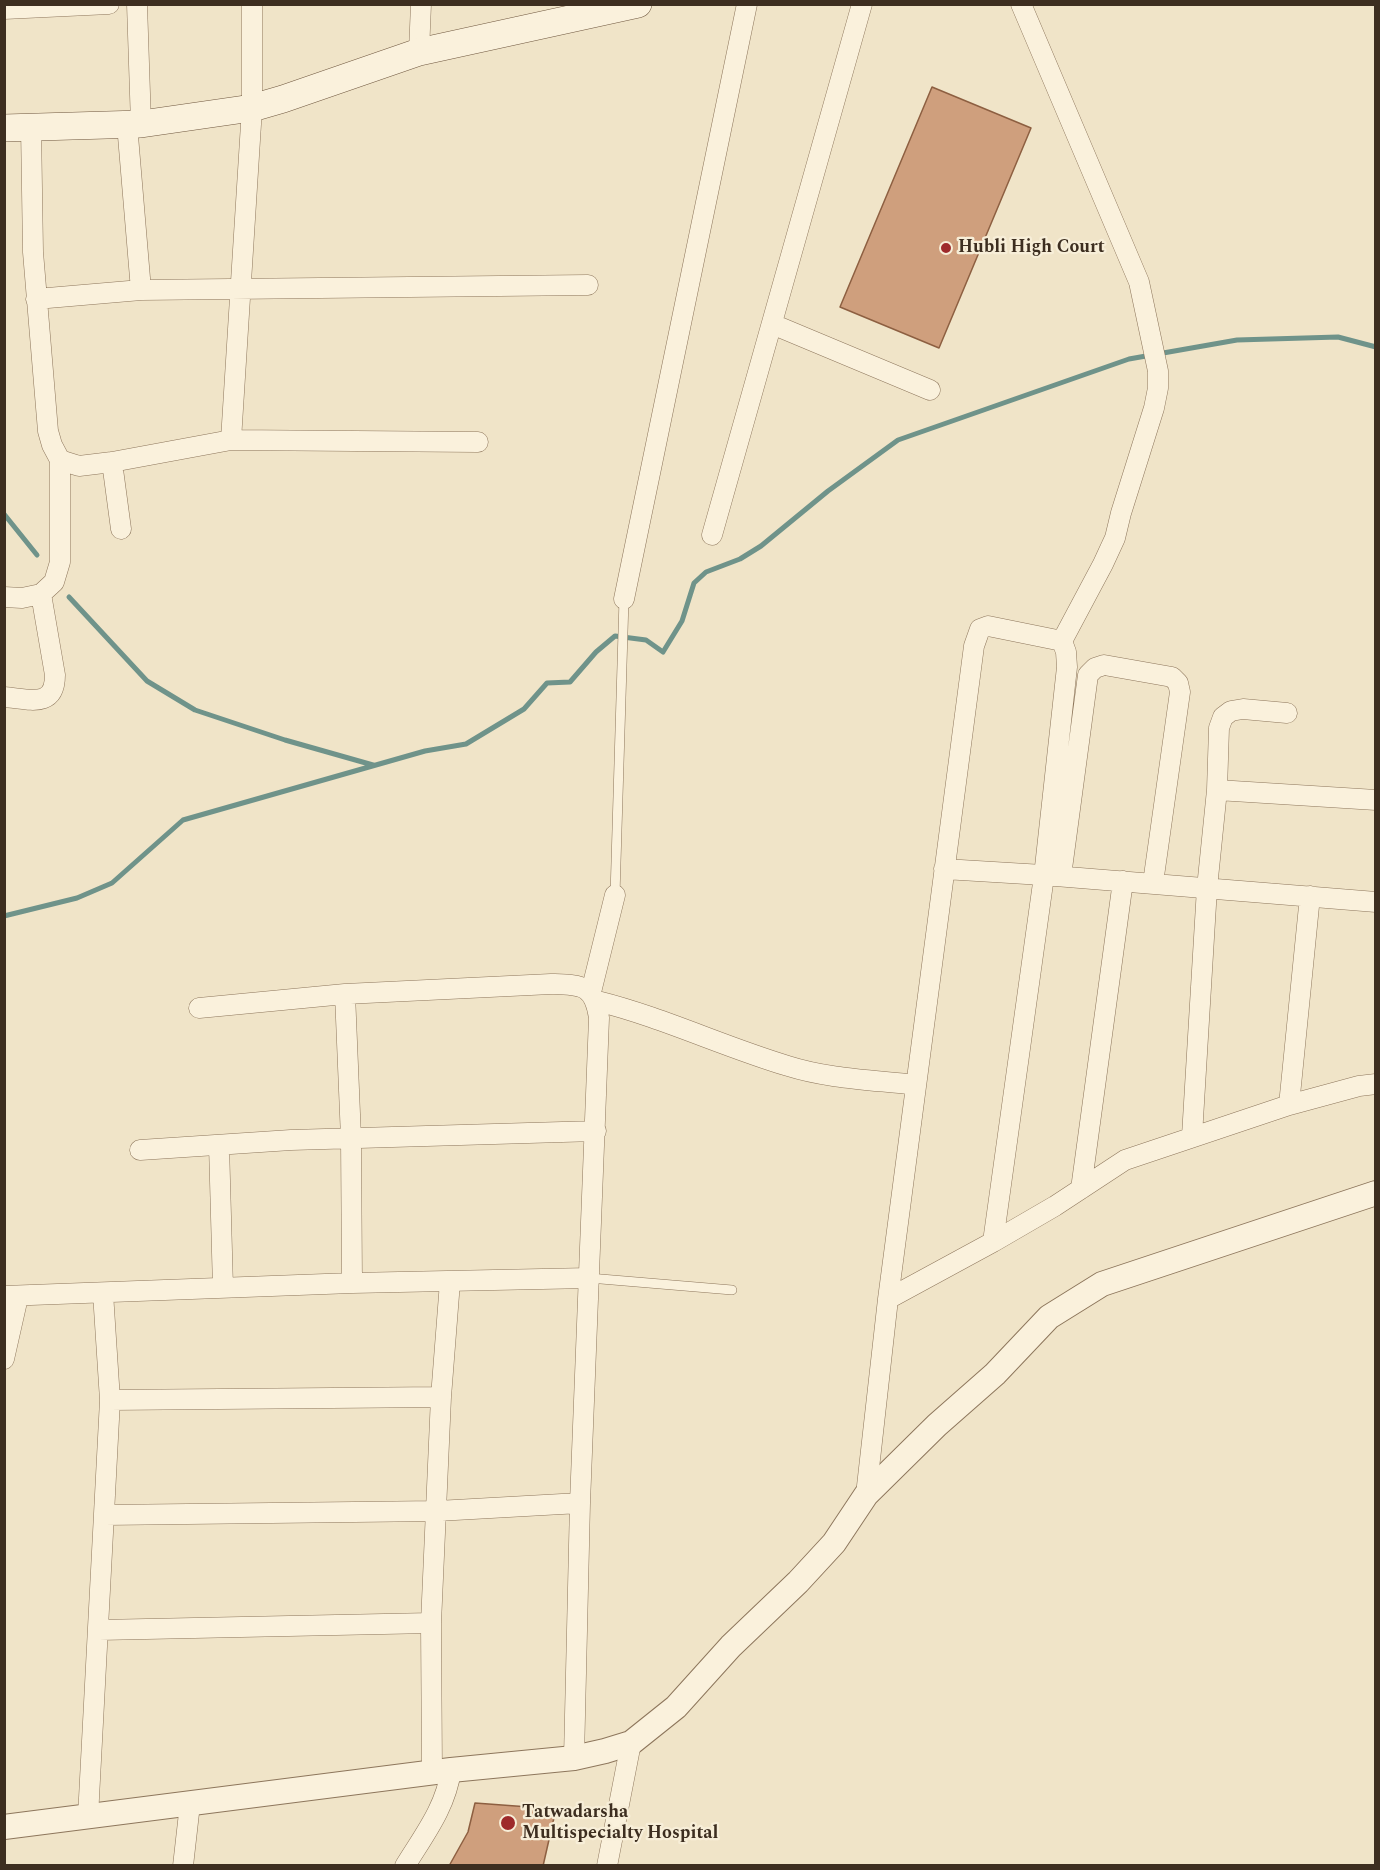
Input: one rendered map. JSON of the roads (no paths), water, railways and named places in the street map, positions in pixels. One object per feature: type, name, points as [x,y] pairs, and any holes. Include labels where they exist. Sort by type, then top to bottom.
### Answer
[{"type":"main road","points":[[18,128],[134,124],[252,108],[419,52],[638,4]]},
{"type":"street","points":[[4,9],[109,4]]},
{"type":"street","points":[[137,4],[134,124],[141,290]]},
{"type":"street","points":[[231,440],[252,108],[252,4]]},
{"type":"street","points":[[419,52],[421,4]]},
{"type":"street","points":[[624,599],[747,4]]},
{"type":"street","points":[[712,535],[862,4]]},
{"type":"street","points":[[1021,4],[1139,282],[1158,371],[1158,388],[1154,408],[1115,538],[1104,564],[1062,641],[1066,652],[1067,667],[1052,875]]},
{"type":"street","points":[[4,597],[22,598],[41,594],[54,582],[60,562],[60,460],[52,446],[48,430],[33,252],[18,128]]},
{"type":"street","points":[[36,299],[141,290],[588,285]]},
{"type":"street","points":[[772,324],[930,390]]},
{"type":"street","points":[[60,460],[79,466],[231,440],[478,442]]},
{"type":"street","points":[[112,462],[121,529]]},
{"type":"street","points":[[4,698],[41,700],[50,696],[55,687],[41,594]]},
{"type":"street","points":[[866,1496],[888,1299],[976,636],[980,629],[997,627],[1062,641]]},
{"type":"street","points":[[993,1242],[1052,875],[1088,675],[1095,668],[1104,665],[1172,677],[1178,683],[1180,692],[1153,883]]},
{"type":"street","points":[[1192,1136],[1219,729],[1222,717],[1231,711],[1243,709],[1287,714]]},
{"type":"street","points":[[1216,790],[1376,801]]},
{"type":"street","points":[[944,869],[1052,875],[1376,902]]},
{"type":"street","points":[[1081,1189],[1123,881]]},
{"type":"street","points":[[574,1758],[580,1503],[599,1018],[594,996],[615,895]]},
{"type":"street","points":[[1289,1105],[1310,896]]},
{"type":"street","points":[[199,1008],[345,994],[551,984],[579,985],[594,996],[790,1067],[916,1085]]},
{"type":"street","points":[[345,994],[351,1138],[352,1283]]},
{"type":"street","points":[[888,1299],[993,1242],[1125,1160],[1289,1105],[1359,1086],[1376,1084]]},
{"type":"street","points":[[140,1150],[351,1138],[596,1131]]},
{"type":"street","points":[[219,1144],[223,1288]]},
{"type":"street","points":[[4,1827],[441,1771],[574,1758],[631,1743],[676,1707],[731,1646],[798,1582],[834,1543],[866,1496],[937,1425],[995,1374],[1049,1317],[1102,1284],[1376,1193]]},
{"type":"street","points":[[4,1359],[11,1296],[352,1283],[589,1278]]},
{"type":"street","points":[[405,1866],[441,1806],[449,1784],[441,1771],[431,1623],[441,1397],[450,1282]]},
{"type":"street","points":[[88,1817],[110,1400],[103,1293]]},
{"type":"street","points":[[110,1400],[441,1397]]},
{"type":"street","points":[[105,1515],[437,1510],[580,1503]]},
{"type":"street","points":[[99,1630],[431,1623]]},
{"type":"street","points":[[607,1866],[631,1743]]},
{"type":"street","points":[[183,1866],[190,1804]]},
{"type":"lane","points":[[615,895],[624,599]]},
{"type":"lane","points":[[589,1278],[732,1290]]},
{"type":"waterway","points":[[4,916],[77,898],[112,883],[183,820],[425,751],[466,744],[524,709],[547,683],[570,682],[596,652],[615,636],[646,640],[663,652],[682,621],[694,583],[706,572],[740,559],[761,546],[828,491],[898,440],[1129,359],[1237,340],[1338,337],[1376,347]]},
{"type":"waterway","points":[[4,514],[37,555]]},
{"type":"waterway","points":[[69,597],[147,681],[195,710],[285,740],[373,765]]},
{"type":"place","name":"Hubli High Court","points":[[946,248]]},
{"type":"place","name":"Tatwadarsha Multispecialty Hospital","points":[[508,1823]]}]
